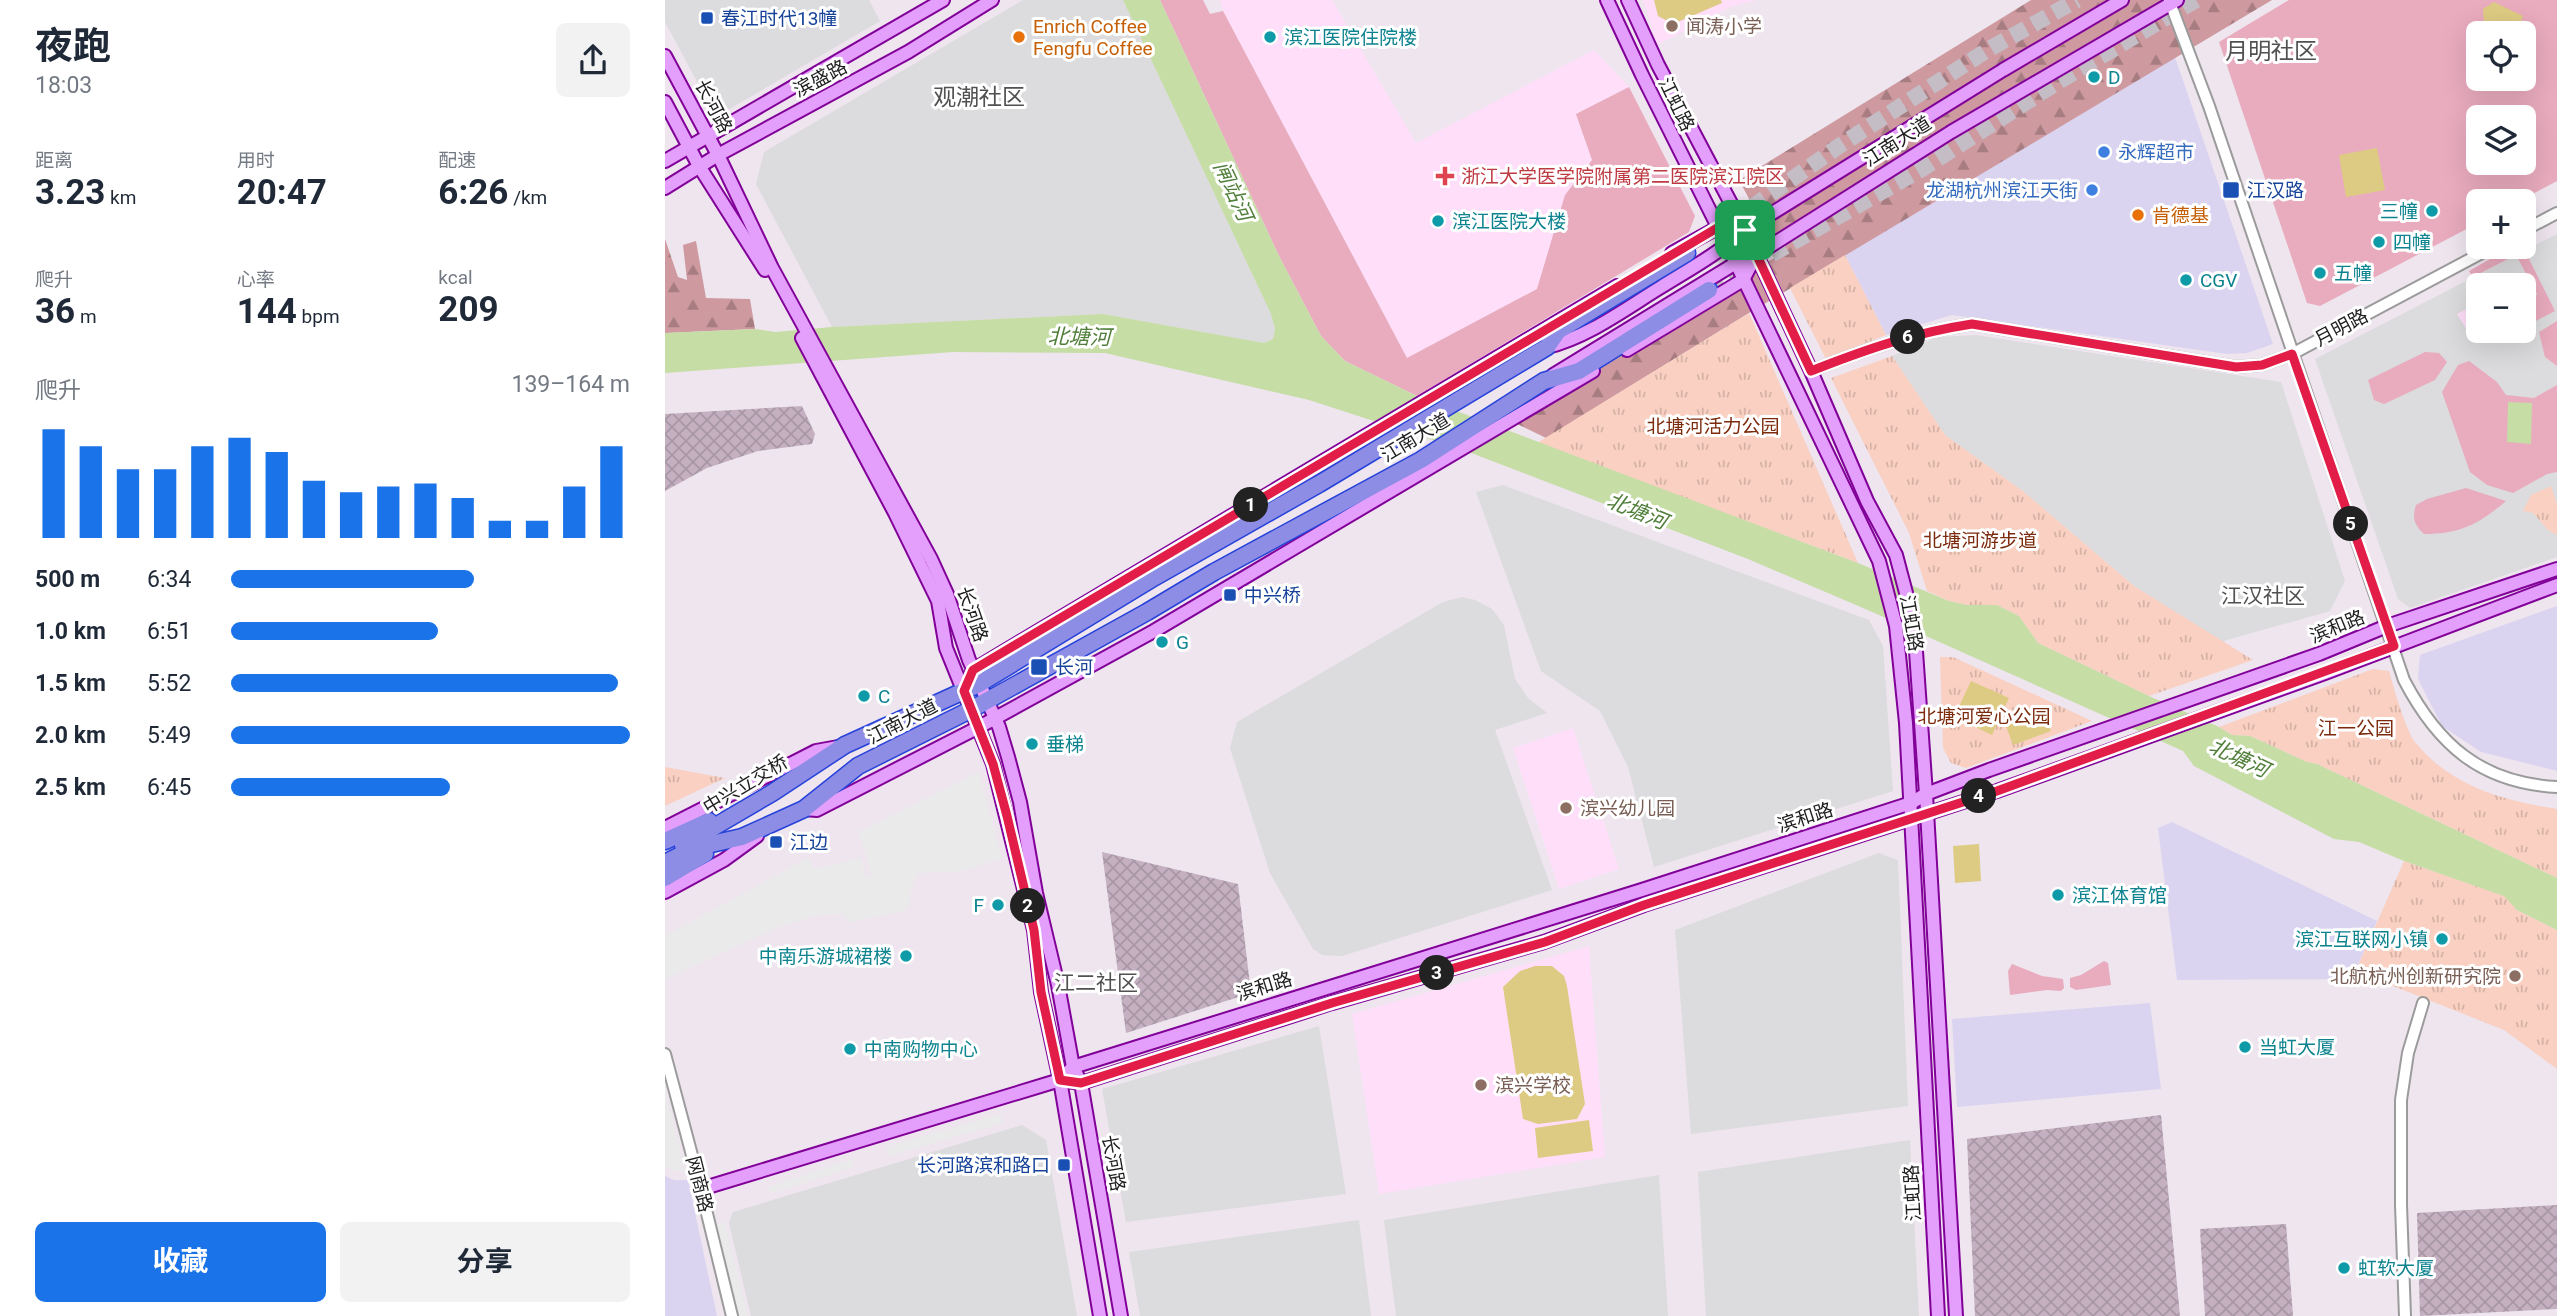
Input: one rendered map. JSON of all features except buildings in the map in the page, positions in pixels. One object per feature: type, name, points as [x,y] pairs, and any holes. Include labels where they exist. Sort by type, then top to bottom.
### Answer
[{"type":"highway","points":[[1547,347],[1558,331],[1687,253]]},
{"type":"highway","points":[[1544,381],[1579,371],[1709,290]]},
{"type":"highway","name":"江南大道","points":[[845,745],[972,682],[1105,600],[1319,484],[1547,347]]},
{"type":"highway","name":"江南大道","points":[[773,824],[804,809],[858,766],[979,705],[1137,618],[1214,572],[1341,505],[1421,460],[1544,381]]},
{"type":"highway","name":"中兴立交桥","points":[[692,844],[845,745]]},
{"type":"highway","points":[[665,854],[692,844],[742,837],[773,824]]},
{"type":"highway","points":[[665,841],[692,844]]},
{"type":"highway","points":[[665,863],[692,844]]},
{"type":"highway","points":[[665,878],[692,844]]},
{"type":"main road","name":"滨盛路","points":[[665,161],[943,0]]},
{"type":"main road","name":"江虹路","points":[[1607,0],[1855,508],[1879,561],[1896,626],[1906,723],[1938,1316]]},
{"type":"main road","name":"江虹路","points":[[1629,0],[1658,65],[1745,230],[1867,500],[1896,555],[1914,623],[1956,1316]]},
{"type":"main road","name":"江南大道","points":[[1547,347],[1565,342],[1618,314],[1727,246],[1745,230],[2003,70],[2122,0]]},
{"type":"main road","name":"江南大道","points":[[1544,381],[1736,263],[1756,255],[1951,132],[2172,1]]},
{"type":"main road","name":"滨盛路","points":[[665,188],[718,155],[908,52],[988,2]]},
{"type":"main road","name":"长河路","points":[[665,56],[718,155],[769,268],[851,421],[931,559],[947,594],[979,705],[979,727],[993,764],[1034,930],[1041,992],[1060,1080],[1100,1316]]},
{"type":"main road","name":"长河路","points":[[665,102],[699,166],[769,268]]},
{"type":"main road","points":[[1105,600],[1309,471],[1717,228],[1745,230]]},
{"type":"main road","points":[[804,809],[817,810],[979,727],[1145,636],[1743,280],[1756,255]]},
{"type":"main road","name":"长河路","points":[[851,421],[938,601],[946,648],[972,682]]},
{"type":"main road","name":"滨和路","points":[[1060,1080],[1073,1067],[1522,925],[1642,890],[1910,803],[1926,794],[1989,770],[2319,654],[2387,626],[2557,569]]},
{"type":"main road","name":"滨和路","points":[[701,1189],[1060,1080],[1081,1083],[1332,1003],[1545,942],[1644,905],[1997,791],[2325,673],[2557,585]]},
{"type":"main road","points":[[1137,618],[1145,636]]},
{"type":"main road","name":"长河路","points":[[979,705],[994,717],[1020,802],[1035,893],[1058,985],[1073,1067],[1081,1083],[1121,1316]]},
{"type":"main road","name":"江南大道","points":[[665,828],[817,751],[845,745]]},
{"type":"main road","name":"江南大道","points":[[665,892],[724,860],[773,824]]},
{"type":"street","points":[[2172,1],[2405,680],[2419,709],[2438,734],[2462,757],[2510,780],[2557,786]]},
{"type":"street","points":[[2536,224],[2557,213]]},
{"type":"street","name":"月明路","points":[[1811,371],[1881,344],[1939,329],[1972,324],[2236,367],[2262,365],[2292,354],[2470,259]]},
{"type":"street","points":[[2405,1316],[2401,1100],[2408,1053],[2423,1003]]},
{"type":"street","name":"网商路","points":[[665,1054],[732,1316]]},
{"type":"shaded area","points":[[665,0],[869,0],[880,21],[716,117],[665,22]]},
{"type":"shaded area","points":[[1023,0],[1123,0],[1271,314],[1275,329],[1273,339],[1264,343],[1103,314],[832,327],[756,184],[764,152]]},
{"type":"shaded area","points":[[1160,0],[1203,0],[1210,14],[1223,11],[1407,358],[1537,289],[1565,195],[1592,160],[1576,114],[1629,87],[1695,216],[1689,232],[1417,396],[1345,361],[1321,336],[1278,254]]},
{"type":"shaded area","name":"浙江大学医学院附属第二医院滨江院区","points":[[1220,0],[1332,0],[1416,143],[1594,50],[1629,87],[1576,114],[1592,160],[1565,195],[1537,289],[1407,358],[1223,11]]},
{"type":"shaded area","name":"闻涛小学","points":[[1643,0],[1757,0],[1730,7],[1657,45]]},
{"type":"shaded area","points":[[2289,0],[2557,0],[2557,181],[2536,192],[2536,189],[2466,189],[2466,229],[2320,306],[2307,303],[2219,42]]},
{"type":"shaded area","points":[[2175,57],[2273,344],[2247,353],[2227,354],[1952,315],[1886,335],[1845,255]]},
{"type":"shaded area","points":[[2557,234],[2557,557],[2410,608],[2398,599],[2315,359],[2466,281],[2466,343],[2536,343],[2536,273],[2481,273],[2509,259],[2536,259],[2536,245]]},
{"type":"shaded area","points":[[2490,259],[2508,259],[2481,273],[2469,271]]},
{"type":"shaded area","points":[[2518,259],[2529,259],[2536,273],[2526,273]]},
{"type":"shaded area","points":[[2536,273],[2555,311],[2536,321],[2536,296]]},
{"type":"shaded area","points":[[2466,309],[2466,329],[2457,314]]},
{"type":"shaded area","points":[[2557,321],[2557,366],[2545,357],[2539,332]]},
{"type":"shaded area","points":[[1976,335],[2281,382],[2345,581],[2330,611],[2220,642],[2134,586],[2024,492],[1945,435],[1892,356],[1938,337]]},
{"type":"shaded area","points":[[2425,352],[2439,353],[2447,362],[2435,380],[2384,404],[2374,400],[2368,380]]},
{"type":"shaded area","points":[[2469,361],[2497,382],[2506,395],[2534,398],[2557,385],[2557,472],[2547,474],[2513,493],[2487,485],[2470,472],[2442,392],[2458,365]]},
{"type":"shaded area","points":[[802,406],[815,434],[812,444],[758,451],[707,468],[665,491],[665,414]]},
{"type":"shaded area","points":[[1503,485],[1869,620],[1883,646],[1893,791],[1654,867],[1628,767],[1600,711],[1541,671],[1476,492]]},
{"type":"shaded area","points":[[2466,488],[2506,501],[2478,522],[2459,530],[2424,534],[2415,521],[2416,505],[2427,499]]},
{"type":"shaded area","points":[[1462,597],[1492,609],[1504,625],[1515,679],[1528,698],[1547,713],[1495,730],[1552,890],[1342,956],[1322,955],[1313,949],[1270,873],[1230,748],[1237,722],[1443,602]]},
{"type":"shaded area","points":[[2557,606],[2557,771],[2481,752],[2442,726],[2418,679],[2420,655]]},
{"type":"shaded area","name":"滨兴幼儿园","points":[[1573,728],[1619,869],[1559,889],[1513,748]]},
{"type":"shaded area","points":[[979,772],[1001,858],[963,871],[918,873],[908,910],[847,923],[845,914],[817,915],[774,929],[665,979],[665,936],[808,858],[814,869],[861,858],[865,877],[872,876],[859,832]]},
{"type":"shaded area","points":[[2172,822],[2377,921],[2352,979],[2177,980],[2158,828]]},
{"type":"shaded area","points":[[1102,852],[1238,884],[1251,993],[1126,1033]]},
{"type":"shaded area","points":[[1879,853],[1898,860],[1908,1106],[1691,1134],[1675,930]]},
{"type":"shaded area","name":"滨兴学校","points":[[1589,946],[1605,1157],[1379,1194],[1352,1014]]},
{"type":"shaded area","points":[[2104,961],[2108,963],[2111,985],[2076,990],[2070,987],[2070,978],[2081,975]]},
{"type":"shaded area","points":[[2012,964],[2042,976],[2063,979],[2064,988],[2061,991],[2010,995],[2008,971]]},
{"type":"shaded area","points":[[2150,1003],[2161,1089],[1957,1107],[1952,1019]]},
{"type":"shaded area","points":[[1319,1026],[1346,1194],[1126,1222],[1102,1089]]},
{"type":"shaded area","points":[[665,1088],[685,1172],[671,1170],[665,1165]]},
{"type":"shaded area","points":[[1000,1114],[1003,1123],[889,1156],[886,1147]]},
{"type":"shaded area","points":[[2161,1115],[2180,1316],[1975,1316],[1967,1139]]},
{"type":"shaded area","points":[[1022,1125],[1046,1140],[1077,1316],[751,1316],[729,1223],[733,1212]]},
{"type":"shaded area","points":[[1910,1140],[1919,1316],[1706,1316],[1698,1172]]},
{"type":"shaded area","points":[[852,1159],[854,1167],[770,1194],[768,1187]]},
{"type":"shaded area","points":[[1659,1175],[1668,1316],[1396,1316],[1384,1220]]},
{"type":"shaded area","points":[[665,1176],[674,1180],[688,1180],[717,1316],[665,1316]]},
{"type":"shaded area","points":[[2557,1205],[2557,1309],[2420,1316],[2417,1213]]},
{"type":"shaded area","points":[[1359,1220],[1371,1316],[1140,1316],[1129,1252]]},
{"type":"shaded area","points":[[725,1222],[748,1316],[739,1316],[717,1224]]},
{"type":"shaded area","points":[[2286,1224],[2293,1316],[2205,1316],[2200,1229]]},
{"type":"green space","points":[[1654,0],[1721,0],[1722,3],[1673,24],[1658,16]]},
{"type":"green space","points":[[2031,0],[2272,0],[1749,313],[1546,438],[1509,420],[1779,255],[1739,180]]},
{"type":"green space","points":[[2494,2],[2523,16],[2521,21],[2484,21],[2483,9]]},
{"type":"green space","points":[[2377,148],[2385,190],[2346,197],[2339,155]]},
{"type":"green space","points":[[665,239],[678,277],[687,280],[683,245],[696,241],[706,298],[750,299],[755,329],[665,333]]},
{"type":"green space","points":[[1845,255],[1886,335],[1826,359],[1790,288]]},
{"type":"green space","name":"北塘河活力公园","points":[[1749,313],[1858,563],[1537,443]]},
{"type":"green space","name":"北塘河游步道","points":[[1892,356],[1945,435],[2024,492],[2134,586],[2253,660],[2149,696],[2038,643],[2019,616],[1997,605],[1967,605],[1949,601],[1927,591],[1909,533],[1831,378]]},
{"type":"green space","points":[[2551,486],[2557,504],[2557,535],[2548,530],[2533,513],[2523,511],[2531,495]]},
{"type":"green space","name":"北塘河爱心公园","points":[[1940,657],[1953,657],[2092,721],[1966,768],[1951,763],[1943,748]]},
{"type":"green space","name":"江一公园","points":[[2373,669],[2389,671],[2411,736],[2429,757],[2445,770],[2462,781],[2498,796],[2557,809],[2557,878],[2317,764],[2250,736],[2232,735],[2219,727]]},
{"type":"green space","points":[[1971,681],[2009,698],[1992,735],[1954,717]]},
{"type":"green space","points":[[2044,712],[2051,731],[2013,745],[2006,726]]},
{"type":"green space","points":[[665,767],[725,778],[665,806]]},
{"type":"green space","points":[[1979,844],[1981,881],[1955,883],[1953,846]]},
{"type":"green space","points":[[2404,861],[2505,896],[2517,910],[2557,930],[2557,1069],[2504,1030],[2393,986],[2352,979]]},
{"type":"green space","points":[[1535,966],[1552,966],[1564,976],[1567,986],[1585,1104],[1577,1119],[1538,1124],[1523,1119],[1503,987],[1520,971]]},
{"type":"green space","points":[[1589,1120],[1593,1151],[1538,1158],[1535,1128]]},
{"type":"water","points":[[1123,0],[1160,0],[1278,254],[1321,336],[1345,361],[1417,396],[1858,563],[1949,601],[1967,605],[1997,605],[2019,616],[2038,643],[2232,735],[2250,736],[2317,764],[2557,878],[2557,930],[2517,910],[2504,896],[2404,861],[2359,842],[2334,839],[2194,766],[2183,751],[1748,559],[1466,451],[1309,400],[1105,353],[953,352],[665,373],[665,333],[755,329],[775,332],[1103,314],[1264,343],[1273,339],[1275,329],[1271,314]]},
{"type":"water","points":[[2508,402],[2532,403],[2531,444],[2507,442]]},
{"type":"tunnel","points":[[1712,235],[1842,144],[1989,49],[2077,0]]},
{"type":"tunnel","points":[[1709,290],[1922,169],[2058,82],[2196,0]]},
{"type":"place","name":"春江时代13幢","points":[[707,18]]},
{"type":"place","name":"闻涛小学","points":[[1672,26]]},
{"type":"place","name":"Enrich Coffee Fengfu Coffee","points":[[1019,37]]},
{"type":"place","name":"滨江医院住院楼","points":[[1270,37]]},
{"type":"place","name":"D","points":[[2094,77]]},
{"type":"place","name":"永辉超市","points":[[2104,152]]},
{"type":"place","name":"浙江大学医学院附属第二医院滨江院区","points":[[1445,176]]},
{"type":"place","name":"龙湖杭州滨江天街","points":[[2092,190]]},
{"type":"place","name":"江汉路","points":[[2231,190]]},
{"type":"place","name":"三幢","points":[[2432,211]]},
{"type":"place","name":"肯德基","points":[[2138,215]]},
{"type":"place","name":"滨江医院大楼","points":[[1438,221]]},
{"type":"place","name":"四幢","points":[[2379,242]]},
{"type":"place","name":"五幢","points":[[2320,273]]},
{"type":"place","name":"CGV","points":[[2186,280]]},
{"type":"place","name":"中兴桥","points":[[1230,595]]},
{"type":"place","name":"G","points":[[1162,642]]},
{"type":"place","name":"长河","points":[[1039,667]]},
{"type":"place","name":"C","points":[[864,696]]},
{"type":"place","name":"垂梯","points":[[1032,744]]},
{"type":"place","name":"滨兴幼儿园","points":[[1566,808]]},
{"type":"place","name":"江边","points":[[776,842]]},
{"type":"place","name":"滨江体育馆","points":[[2058,895]]},
{"type":"place","name":"F","points":[[998,905]]},
{"type":"place","name":"滨江互联网小镇","points":[[2442,939]]},
{"type":"place","name":"中南乐游城裙楼","points":[[906,956]]},
{"type":"place","name":"北航杭州创新研究院","points":[[2515,976]]},
{"type":"place","name":"当虹大厦","points":[[2245,1047]]},
{"type":"place","name":"中南购物中心","points":[[850,1049]]},
{"type":"place","name":"滨兴学校","points":[[1481,1085]]},
{"type":"place","name":"长河路滨和路口","points":[[1064,1165]]},
{"type":"place","name":"虹软大厦","points":[[2344,1268]]},
{"type":"district","name":"月明社区","points":[[2271,51]]},
{"type":"district","name":"观潮社区","points":[[979,97]]},
{"type":"district","name":"江汉社区","points":[[2263,596]]},
{"type":"district","name":"江二社区","points":[[1096,983]]},
{"type":"route","points":[[1717,228],[1745,230],[1811,371],[1881,344],[1939,329],[1972,324],[2236,367],[2262,365],[2292,354],[2394,646],[1997,791],[1644,905],[1545,942],[1332,1003],[1081,1083],[1060,1080],[1041,992],[1034,930],[1007,816],[993,764],[964,691],[973,670],[1706,233],[1717,228]]},
{"type":"water label","name":"闸站河","points":[[1233,191]]},
{"type":"water label","name":"北塘河","points":[[1079,337]]},
{"type":"water label","name":"北塘河","points":[[1637,511]]},
{"type":"water label","name":"北塘河","points":[[2239,758]]}]
